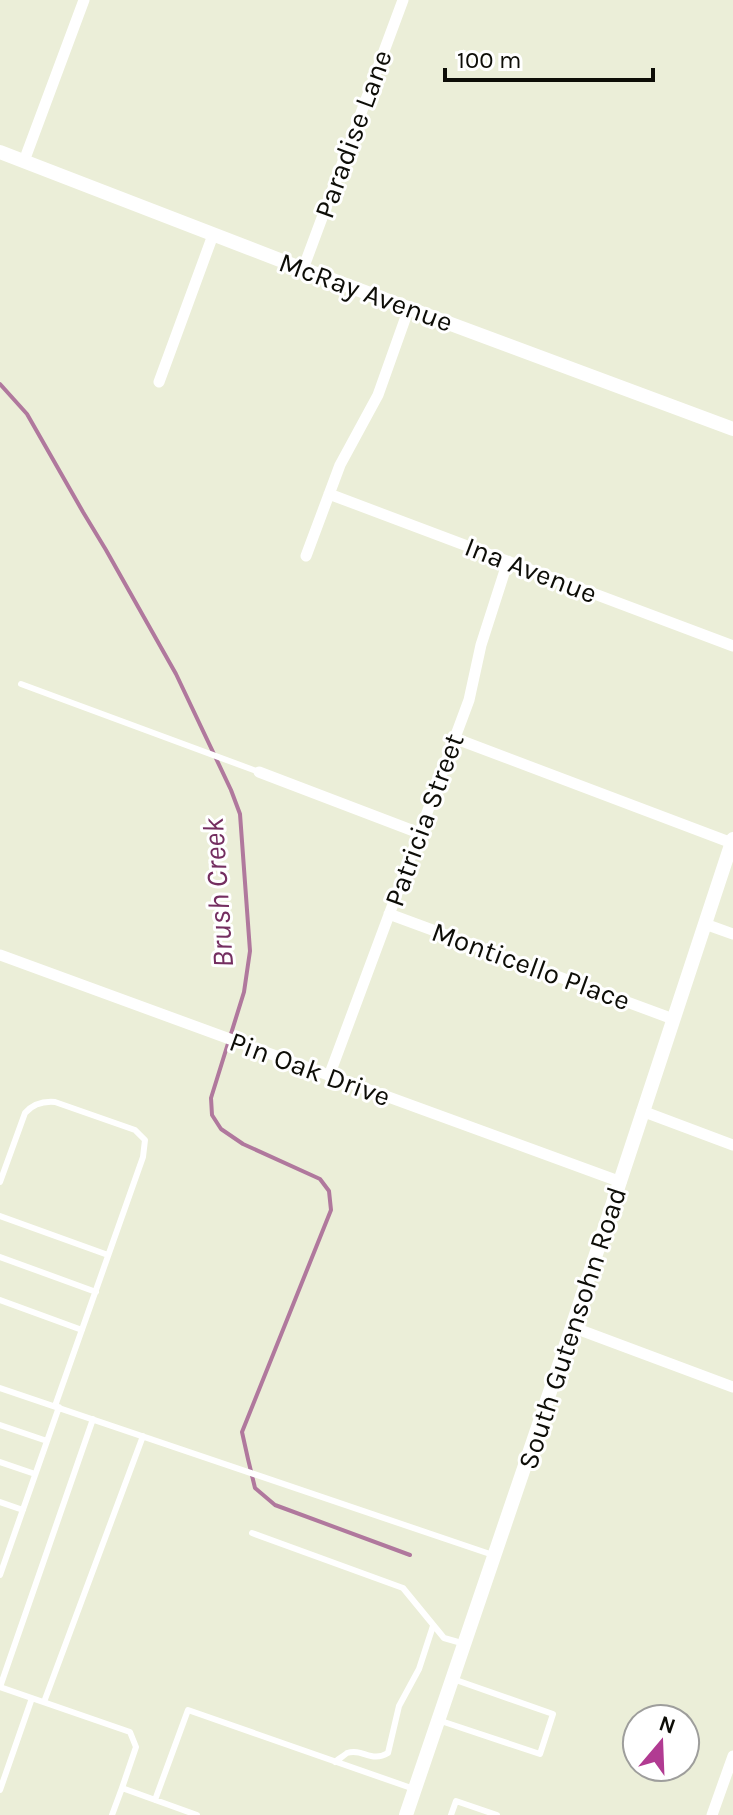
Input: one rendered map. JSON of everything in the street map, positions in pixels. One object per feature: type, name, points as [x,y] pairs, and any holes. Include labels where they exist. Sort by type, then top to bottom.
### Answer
[{"type":"street","points":[[24,161],[84,0]]},
{"type":"street","name":"Paradise Lane","points":[[303,269],[403,0]]},
{"type":"street","name":"McRay Avenue","points":[[0,152],[733,429]]},
{"type":"street","points":[[159,382],[213,235]]},
{"type":"street","points":[[306,556],[350,444],[378,395],[409,308]]},
{"type":"street","name":"Ina Avenue","points":[[329,494],[733,646]]},
{"type":"street","name":"Patricia Street","points":[[329,1076],[469,700],[481,645],[508,561]]},
{"type":"street","points":[[454,738],[732,841]]},
{"type":"street","points":[[259,772],[419,833]]},
{"type":"street","name":"South Gutensohn Road","points":[[406,1815],[496,1556],[732,841]]},
{"type":"street","name":"Monticello Place","points":[[389,914],[673,1019]]},
{"type":"street","points":[[705,924],[733,934]]},
{"type":"street","name":"Pin Oak Drive","points":[[0,955],[621,1182]]},
{"type":"street","points":[[642,1111],[733,1145]]},
{"type":"street","points":[[572,1327],[733,1387]]},
{"type":"street","points":[[712,1815],[733,1756]]},
{"type":"lane","points":[[21,684],[259,772]]},
{"type":"lane","points":[[0,1182],[25,1113],[46,1101],[135,1130],[145,1140],[145,1148],[0,1575]]},
{"type":"lane","points":[[0,1216],[108,1255]]},
{"type":"lane","points":[[0,1257],[96,1292]]},
{"type":"lane","points":[[0,1300],[82,1330]]},
{"type":"lane","points":[[0,1388],[496,1556]]},
{"type":"lane","points":[[93,1419],[0,1687],[130,1732],[136,1747],[112,1815]]},
{"type":"lane","points":[[0,1425],[47,1441]]},
{"type":"lane","points":[[44,1702],[143,1436]]},
{"type":"lane","points":[[0,1462],[35,1474]]},
{"type":"lane","points":[[0,1502],[23,1510]]},
{"type":"lane","points":[[252,1533],[403,1588],[444,1638],[465,1644]]},
{"type":"lane","points":[[0,1541],[10,1546]]},
{"type":"lane","points":[[335,1762],[347,1753],[358,1752],[381,1758],[388,1753],[399,1706],[419,1669],[433,1626]]},
{"type":"lane","points":[[438,1720],[540,1754],[553,1714],[453,1679]]},
{"type":"lane","points":[[0,1790],[32,1698]]},
{"type":"lane","points":[[155,1800],[188,1710],[415,1789]]},
{"type":"lane","points":[[122,1788],[197,1815]]},
{"type":"lane","points":[[451,1815],[456,1801],[497,1815]]},
{"type":"waterway","name":"Brush Creek","points":[[0,384],[27,414],[176,674],[240,814],[250,951],[244,992],[211,1098],[212,1115],[221,1129],[243,1144],[320,1179],[329,1191],[331,1210],[242,1432],[255,1488],[275,1505],[410,1555]]}]
